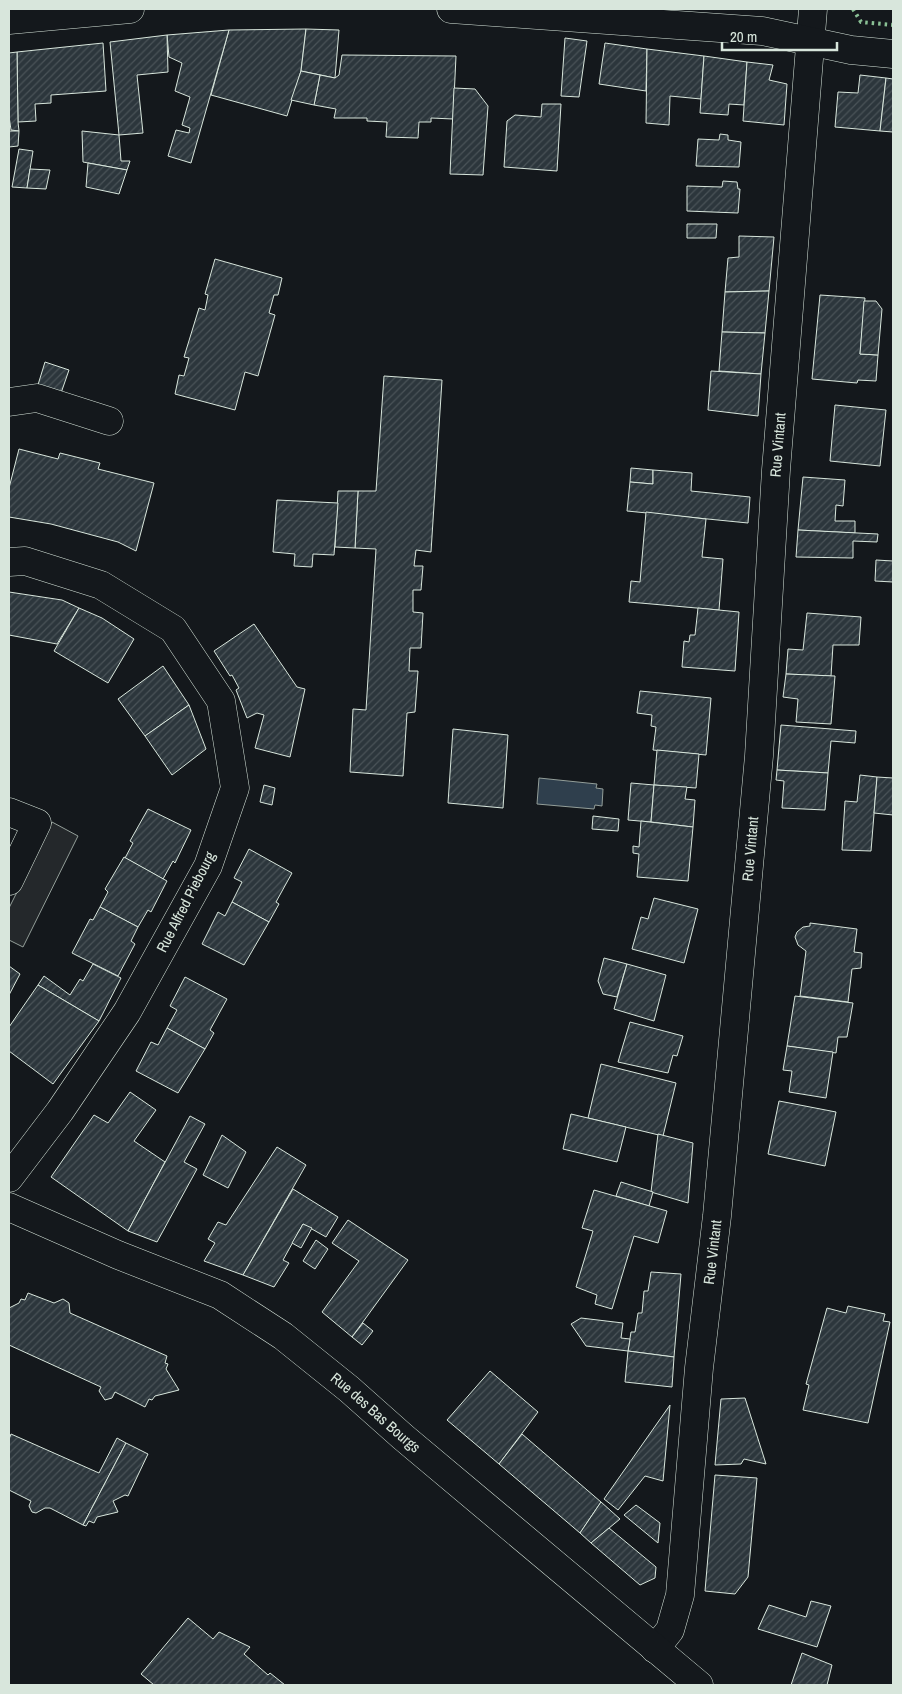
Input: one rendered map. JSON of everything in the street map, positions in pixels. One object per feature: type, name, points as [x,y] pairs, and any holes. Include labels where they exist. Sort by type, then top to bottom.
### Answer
[{"type":"street","points":[[9,20],[130,9]]},
{"type":"street","points":[[452,9],[762,30],[851,50],[893,54]]},
{"type":"street","name":"Rue Vintant","points":[[655,1649],[670,1630],[680,1595],[699,1368],[717,1216],[759,756],[776,470],[813,9]]},
{"type":"street","points":[[9,402],[37,398],[110,421]]},
{"type":"street","name":"Rue Alfred Piebourg","points":[[9,562],[26,561],[101,585],[173,629],[220,701],[235,788],[208,866],[128,1012],[60,1111],[9,1178]]},
{"type":"street","points":[[9,812],[37,823],[9,881]]},
{"type":"street","name":"Rue des Bas Bourgs","points":[[9,1207],[118,1255],[220,1296],[283,1336],[349,1389],[699,1685]]},
{"type":"shaded area","points":[[52,822],[78,836],[23,947],[9,940],[9,908]]},
{"type":"water","points":[[539,778],[597,784],[596,788],[603,789],[602,806],[595,805],[594,809],[537,804]]},
{"type":"building","points":[[306,29],[301,71],[287,116],[211,95],[229,30]]},
{"type":"building","points":[[306,29],[339,30],[335,78],[301,71]]},
{"type":"building","points":[[229,30],[191,163],[168,156],[176,130],[189,133],[190,128],[182,125],[190,97],[175,91],[182,63],[169,57],[167,35]]},
{"type":"building","points":[[167,35],[168,72],[137,75],[143,133],[119,135],[110,42]]},
{"type":"building","points":[[565,38],[587,41],[579,97],[561,96]]},
{"type":"building","points":[[103,43],[106,91],[51,95],[51,103],[35,104],[36,121],[18,122],[17,52]]},
{"type":"building","points":[[605,43],[647,49],[646,91],[599,84]]},
{"type":"building","points":[[647,49],[704,56],[701,99],[670,96],[669,125],[646,123]]},
{"type":"building","points":[[17,52],[19,131],[11,130],[9,116],[9,53]]},
{"type":"building","points":[[342,55],[456,56],[453,119],[431,118],[431,122],[419,122],[418,138],[386,137],[387,122],[367,121],[367,118],[334,118],[336,109],[314,105],[320,75],[335,78],[339,75]]},
{"type":"building","points":[[704,56],[747,62],[744,105],[729,104],[728,115],[700,113]]},
{"type":"building","points":[[747,62],[773,65],[769,80],[787,84],[784,125],[743,121]]},
{"type":"building","points":[[301,71],[320,75],[314,105],[291,100]]},
{"type":"building","points":[[860,75],[886,78],[880,131],[835,127],[838,92],[858,93]]},
{"type":"building","points":[[886,78],[893,79],[893,132],[880,131]]},
{"type":"building","points":[[454,88],[475,89],[488,106],[483,175],[450,174]]},
{"type":"building","points":[[542,104],[561,104],[557,171],[504,167],[507,121],[515,115],[541,117]]},
{"type":"building","points":[[9,131],[19,131],[18,146],[9,147]]},
{"type":"building","points":[[82,131],[119,135],[121,161],[130,161],[127,170],[83,162]]},
{"type":"building","points":[[720,134],[728,135],[728,140],[741,142],[739,167],[696,166],[698,139],[719,140]]},
{"type":"building","points":[[19,149],[33,151],[27,188],[12,187]]},
{"type":"building","points":[[88,163],[127,170],[119,194],[86,187]]},
{"type":"building","points":[[30,169],[50,170],[46,189],[27,188]]},
{"type":"building","points":[[723,181],[737,182],[738,189],[740,189],[738,213],[687,211],[687,186],[722,187]]},
{"type":"building","points":[[687,224],[717,224],[716,238],[687,238]]},
{"type":"building","points":[[739,236],[774,237],[769,291],[725,292],[728,258],[739,257]]},
{"type":"building","points":[[215,259],[282,278],[278,295],[274,295],[269,313],[275,315],[258,376],[245,372],[235,410],[175,394],[179,375],[184,376],[189,358],[184,357],[199,308],[205,310],[208,295],[205,294]]},
{"type":"building","points":[[769,291],[765,333],[722,332],[725,292]]},
{"type":"building","points":[[820,295],[865,298],[860,354],[878,355],[876,381],[858,380],[857,383],[812,379]]},
{"type":"building","points":[[864,301],[876,301],[882,309],[878,355],[860,354]]},
{"type":"building","points":[[722,332],[765,333],[761,374],[719,371]]},
{"type":"building","points":[[45,362],[69,370],[60,396],[37,388]]},
{"type":"building","points":[[711,371],[761,374],[758,416],[708,410]]},
{"type":"building","points":[[384,376],[442,380],[431,552],[416,550],[414,566],[423,566],[421,590],[413,590],[413,612],[423,613],[421,648],[410,648],[409,671],[418,671],[415,712],[407,713],[403,776],[350,772],[353,709],[366,710],[376,549],[355,548],[358,491],[376,491]]},
{"type":"building","points":[[835,405],[886,410],[880,466],[830,461]]},
{"type":"building","points":[[19,449],[58,459],[60,453],[100,463],[98,469],[154,483],[136,551],[118,542],[51,524],[9,517],[9,488]]},
{"type":"building","points":[[631,468],[653,470],[653,484],[630,482]]},
{"type":"building","points":[[653,470],[692,473],[691,491],[750,497],[748,523],[627,511],[630,482],[653,484]]},
{"type":"building","points":[[803,477],[845,480],[843,506],[836,505],[835,521],[855,521],[855,533],[798,530]]},
{"type":"building","points":[[338,491],[358,491],[355,548],[335,547]]},
{"type":"building","points":[[277,500],[338,503],[334,555],[313,554],[312,567],[294,566],[295,554],[273,552]]},
{"type":"building","points":[[646,512],[706,519],[702,557],[723,559],[719,610],[629,602],[631,581],[640,582]]},
{"type":"building","points":[[798,530],[878,534],[877,542],[853,541],[853,558],[796,557]]},
{"type":"building","points":[[876,560],[893,561],[893,582],[875,581]]},
{"type":"building","points":[[9,592],[62,600],[79,608],[57,644],[9,635]]},
{"type":"building","points":[[79,608],[102,618],[134,639],[108,683],[54,651]]},
{"type":"building","points":[[698,608],[739,612],[735,671],[682,667],[684,641],[689,642],[690,635],[695,635]]},
{"type":"building","points":[[807,613],[861,617],[859,645],[833,645],[831,676],[786,674],[788,649],[803,650]]},
{"type":"building","points":[[254,624],[297,687],[305,689],[290,757],[255,748],[264,715],[257,713],[247,718],[236,690],[239,688],[214,651]]},
{"type":"building","points":[[163,666],[189,705],[145,736],[118,699]]},
{"type":"building","points":[[786,674],[835,676],[831,724],[796,722],[798,699],[783,697]]},
{"type":"building","points":[[640,691],[711,698],[706,755],[653,750],[656,727],[651,726],[652,715],[637,713]]},
{"type":"building","points":[[189,705],[206,749],[172,775],[145,736]]},
{"type":"building","points":[[781,725],[856,731],[855,743],[831,741],[828,773],[777,770]]},
{"type":"building","points":[[453,729],[508,735],[503,808],[448,803]]},
{"type":"building","points":[[657,750],[699,754],[696,788],[654,785]]},
{"type":"building","points":[[777,770],[828,773],[825,810],[782,808],[784,781],[776,780]]},
{"type":"building","points":[[860,775],[877,777],[871,851],[842,850],[845,801],[857,802]]},
{"type":"building","points":[[877,777],[893,778],[893,815],[874,813]]},
{"type":"building","points":[[631,783],[654,785],[651,822],[628,820]]},
{"type":"building","points":[[264,785],[275,788],[272,805],[260,802]]},
{"type":"building","points":[[654,785],[687,787],[685,799],[695,800],[693,827],[651,822]]},
{"type":"building","points":[[148,809],[191,830],[175,863],[173,861],[163,879],[125,858],[133,843],[130,841]]},
{"type":"building","points":[[593,816],[619,819],[618,831],[592,829]]},
{"type":"building","points":[[641,821],[693,827],[688,881],[637,877],[639,854],[633,853],[633,846],[639,847]]},
{"type":"building","points":[[249,849],[292,873],[276,902],[279,904],[269,922],[232,902],[242,882],[234,878]]},
{"type":"building","points":[[124,857],[167,881],[151,912],[148,910],[138,927],[100,907],[108,892],[105,889]]},
{"type":"building","points":[[654,898],[698,909],[684,963],[632,949],[641,917],[648,919]]},
{"type":"building","points":[[232,902],[269,922],[244,965],[202,944],[218,912],[225,916]]},
{"type":"building","points":[[100,907],[138,927],[131,941],[135,944],[118,976],[72,953],[90,919],[93,920]]},
{"type":"building","points":[[810,923],[857,929],[854,952],[862,953],[861,968],[852,969],[848,1002],[800,996],[806,951],[798,945],[795,937],[797,932],[803,927],[810,926]]},
{"type":"building","points":[[604,958],[627,964],[617,997],[603,994],[598,981]]},
{"type":"building","points":[[93,964],[121,978],[99,1021],[38,985],[44,976],[70,995],[80,979],[83,981]]},
{"type":"building","points":[[627,964],[666,975],[654,1021],[614,1009]]},
{"type":"building","points":[[9,966],[20,974],[9,995]]},
{"type":"building","points":[[185,977],[227,999],[210,1030],[214,1033],[205,1049],[167,1028],[177,1010],[170,1006]]},
{"type":"building","points":[[38,985],[99,1021],[53,1084],[9,1051],[9,1027]]},
{"type":"building","points":[[795,996],[853,1003],[847,1037],[838,1037],[836,1053],[787,1046]]},
{"type":"building","points":[[630,1022],[683,1036],[677,1056],[673,1055],[668,1073],[618,1062]]},
{"type":"building","points":[[167,1028],[205,1049],[178,1093],[136,1071],[151,1042],[158,1045]]},
{"type":"building","points":[[787,1046],[833,1052],[826,1098],[789,1092],[792,1071],[783,1070]]},
{"type":"building","points":[[601,1064],[676,1083],[663,1136],[588,1118]]},
{"type":"building","points":[[130,1092],[156,1110],[134,1141],[165,1162],[128,1231],[51,1177],[94,1115],[108,1123]]},
{"type":"building","points":[[779,1101],[836,1112],[825,1166],[768,1154]]},
{"type":"building","points":[[571,1114],[626,1127],[617,1162],[563,1149]]},
{"type":"building","points":[[190,1116],[205,1124],[184,1162],[197,1169],[157,1242],[128,1231]]},
{"type":"building","points":[[658,1134],[693,1143],[688,1203],[651,1192]]},
{"type":"building","points":[[222,1135],[246,1152],[228,1188],[203,1175]]},
{"type":"building","points":[[277,1147],[306,1165],[243,1275],[204,1261],[215,1243],[208,1239],[218,1222],[226,1225]]},
{"type":"building","points":[[621,1182],[653,1192],[649,1206],[616,1196]]},
{"type":"building","points":[[293,1189],[338,1217],[326,1237],[303,1224],[283,1260],[289,1263],[274,1287],[243,1275]]},
{"type":"building","points":[[594,1190],[667,1211],[658,1243],[634,1236],[612,1309],[595,1304],[597,1295],[576,1287],[593,1231],[582,1228]]},
{"type":"building","points":[[348,1220],[408,1260],[352,1337],[322,1312],[359,1261],[332,1243]]},
{"type":"building","points":[[303,1224],[312,1228],[301,1248],[292,1243]]},
{"type":"building","points":[[316,1240],[328,1249],[315,1269],[303,1261]]},
{"type":"building","points":[[651,1272],[681,1274],[674,1357],[628,1351],[631,1332],[635,1332],[638,1313],[642,1313],[644,1291],[648,1291]]},
{"type":"building","points":[[28,1293],[54,1303],[63,1299],[69,1303],[70,1313],[167,1356],[165,1363],[168,1364],[166,1369],[179,1390],[155,1396],[152,1400],[149,1399],[145,1407],[115,1392],[112,1398],[105,1400],[99,1391],[101,1387],[9,1345],[9,1308],[19,1303],[21,1299],[25,1300]]},
{"type":"building","points":[[848,1306],[885,1314],[883,1321],[890,1322],[868,1423],[803,1410],[809,1385],[806,1384],[827,1308],[846,1313]]},
{"type":"building","points":[[581,1318],[623,1323],[621,1338],[630,1339],[628,1351],[586,1346],[571,1324]]},
{"type":"building","points":[[363,1323],[373,1331],[362,1345],[352,1337]]},
{"type":"building","points":[[628,1351],[674,1357],[672,1387],[625,1382]]},
{"type":"building","points":[[490,1371],[538,1412],[499,1464],[447,1420]]},
{"type":"building","points":[[745,1398],[766,1464],[744,1459],[741,1464],[715,1465],[721,1399]]},
{"type":"building","points":[[670,1405],[663,1481],[645,1476],[618,1510],[604,1499]]},
{"type":"building","points":[[11,1434],[99,1473],[117,1438],[126,1443],[83,1525],[50,1508],[45,1508],[36,1513],[32,1512],[29,1506],[31,1501],[9,1490],[9,1439]]},
{"type":"building","points":[[522,1434],[601,1502],[580,1533],[499,1464]]},
{"type":"building","points":[[126,1443],[148,1454],[128,1496],[125,1495],[113,1501],[118,1512],[97,1517],[94,1523],[89,1521],[86,1526],[83,1525]]},
{"type":"building","points":[[715,1475],[757,1478],[748,1577],[735,1594],[705,1591]]},
{"type":"building","points":[[601,1502],[620,1519],[591,1543],[580,1533]]},
{"type":"building","points":[[636,1505],[660,1523],[658,1543],[624,1515]]},
{"type":"building","points":[[609,1528],[656,1567],[655,1578],[640,1585],[591,1543]]},
{"type":"building","points":[[811,1601],[831,1606],[817,1647],[758,1629],[769,1605],[806,1617]]},
{"type":"building","points":[[188,1618],[213,1639],[219,1632],[250,1647],[244,1654],[268,1675],[270,1673],[285,1685],[154,1685],[141,1674]]},
{"type":"building","points":[[802,1653],[832,1665],[827,1685],[791,1685]]},
{"type":"hedge","points":[[853,9],[861,22],[893,25]]}]
